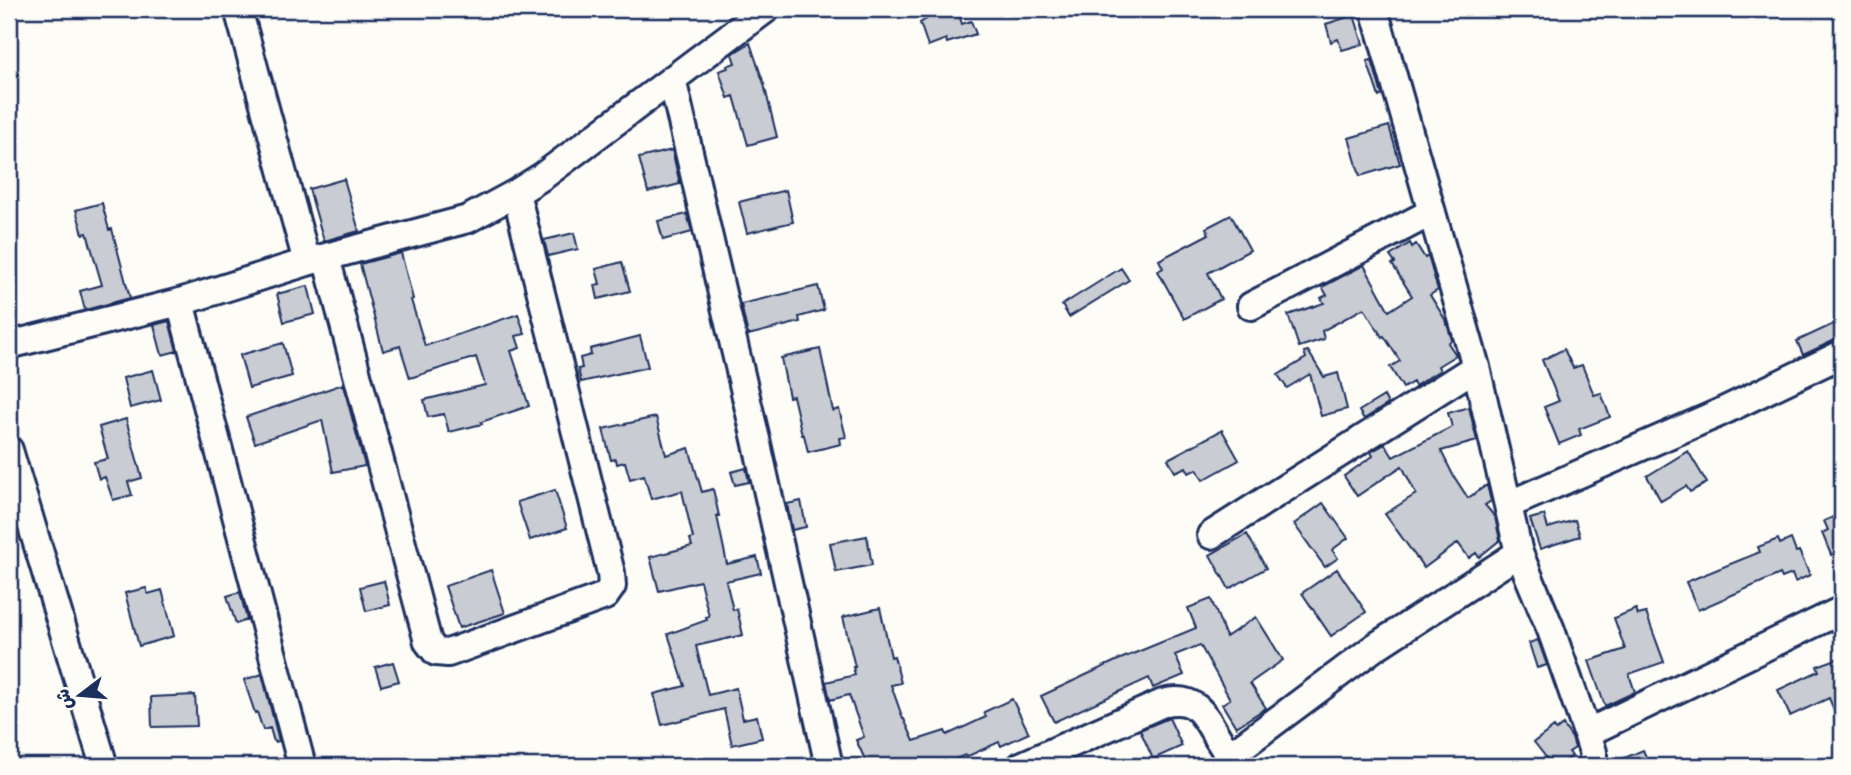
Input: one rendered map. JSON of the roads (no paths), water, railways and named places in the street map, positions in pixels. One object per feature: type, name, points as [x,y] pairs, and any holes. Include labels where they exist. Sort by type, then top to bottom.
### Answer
[{"type":"street","points":[[238,9],[317,260],[428,642],[436,652],[448,653],[605,596],[612,586],[611,573],[516,193]]},
{"type":"street","points":[[9,345],[180,302],[317,260],[468,219],[542,176],[766,9]]},
{"type":"street","points":[[1374,9],[1476,367],[1519,553],[1551,630],[1587,733],[1593,762],[1590,766]]},
{"type":"street","points":[[672,79],[829,766]]},
{"type":"street","points":[[1251,306],[1432,212]]},
{"type":"street","points":[[180,302],[302,766]]},
{"type":"street","points":[[1508,505],[1719,413],[1842,354]]},
{"type":"street","points":[[1212,535],[1476,367]]},
{"type":"street","points":[[9,450],[104,766]]},
{"type":"street","points":[[1021,766],[1176,699],[1192,703],[1204,714],[1231,761],[1375,647],[1519,553]]},
{"type":"street","points":[[1587,733],[1842,610]]}]
